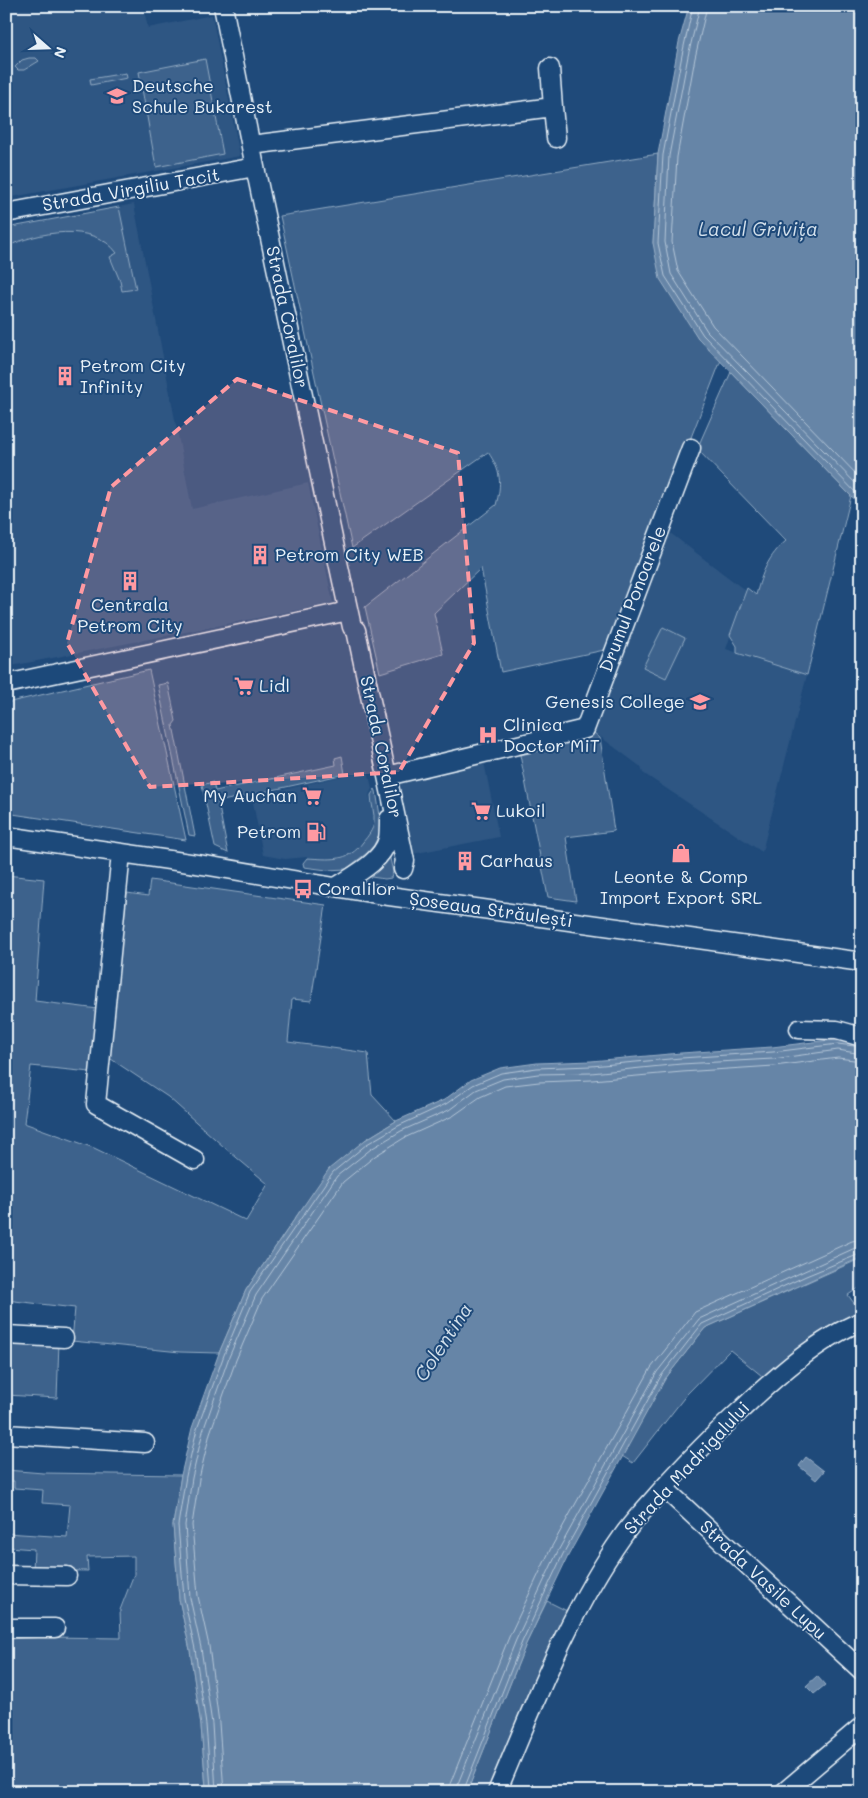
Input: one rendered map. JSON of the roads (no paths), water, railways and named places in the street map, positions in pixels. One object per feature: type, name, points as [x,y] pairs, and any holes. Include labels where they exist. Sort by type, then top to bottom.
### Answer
[{"type":"street","name":"Strada Coralilor","points":[[223,6],[348,609],[352,626],[356,630],[405,861],[403,869]]},
{"type":"street","points":[[550,68],[556,138]]},
{"type":"street","points":[[251,145],[553,107]]},
{"type":"street","name":"Strada Virgiliu Tacit","points":[[6,213],[255,167]]},
{"type":"street","name":"Drumul Ponoarele","points":[[387,776],[584,729],[691,448]]},
{"type":"street","points":[[6,684],[339,613],[348,609]]},
{"type":"street","name":"Strada Coralilor","points":[[352,626],[350,631],[398,862],[403,869],[410,899]]},
{"type":"street","points":[[336,887],[369,864],[383,849],[388,840],[389,819]]},
{"type":"street","name":"Șoseaua Străulești","points":[[6,836],[219,867],[410,899],[862,962]]},
{"type":"street","points":[[121,853],[96,1104],[195,1160]]},
{"type":"street","points":[[799,1029],[837,1030],[862,1037]]},
{"type":"street","name":"Strada Madrigalului","points":[[497,1792],[576,1612],[623,1535],[712,1437],[769,1384],[818,1345],[862,1321]]},
{"type":"street","points":[[6,1336],[64,1338]]},
{"type":"street","points":[[6,1434],[145,1443]]},
{"type":"street","name":"Strada Vasile Lupu","points":[[664,1488],[862,1672]]},
{"type":"street","points":[[6,1575],[67,1576]]},
{"type":"street","points":[[6,1628],[55,1628]]},
{"type":"street","points":[[791,1789],[862,1726]]},
{"type":"water","name":"Lacul Grivița","points":[[689,6],[862,6],[862,505],[851,496],[698,338],[660,279],[653,243],[658,154],[679,42]]},
{"type":"water","name":"Colentina","points":[[838,1039],[862,1043],[862,1257],[705,1328],[665,1379],[568,1556],[526,1644],[467,1792],[204,1792],[206,1788],[201,1726],[190,1650],[179,1599],[173,1525],[181,1475],[192,1428],[219,1353],[246,1290],[329,1169],[365,1140],[396,1121],[444,1100],[471,1080],[500,1068],[537,1063],[591,1061],[772,1047]]},
{"type":"water","points":[[806,1457],[824,1471],[816,1480],[799,1466]]},
{"type":"water","points":[[817,1676],[825,1685],[814,1694],[806,1686]]},
{"type":"place","name":"Deutsche Schule Bukarest","points":[[117,96]]},
{"type":"place","name":"Petrom City Infinity","points":[[65,376]]},
{"type":"place","name":"Petrom City WEB","points":[[260,555]]},
{"type":"place","name":"Centrala Petrom City","points":[[130,581]]},
{"type":"place","name":"Lidl","points":[[244,686]]},
{"type":"place","name":"Genesis College","points":[[700,702]]},
{"type":"place","name":"Clinica Doctor MiT","points":[[488,735]]},
{"type":"place","name":"My Auchan","points":[[312,796]]},
{"type":"place","name":"Lukoil","points":[[481,811]]},
{"type":"place","name":"Petrom","points":[[316,832]]},
{"type":"place","name":"Leonte & Comp Import Export SRL","points":[[681,853]]},
{"type":"place","name":"Carhaus","points":[[465,861]]},
{"type":"place","name":"Coralilor","points":[[303,889]]}]
